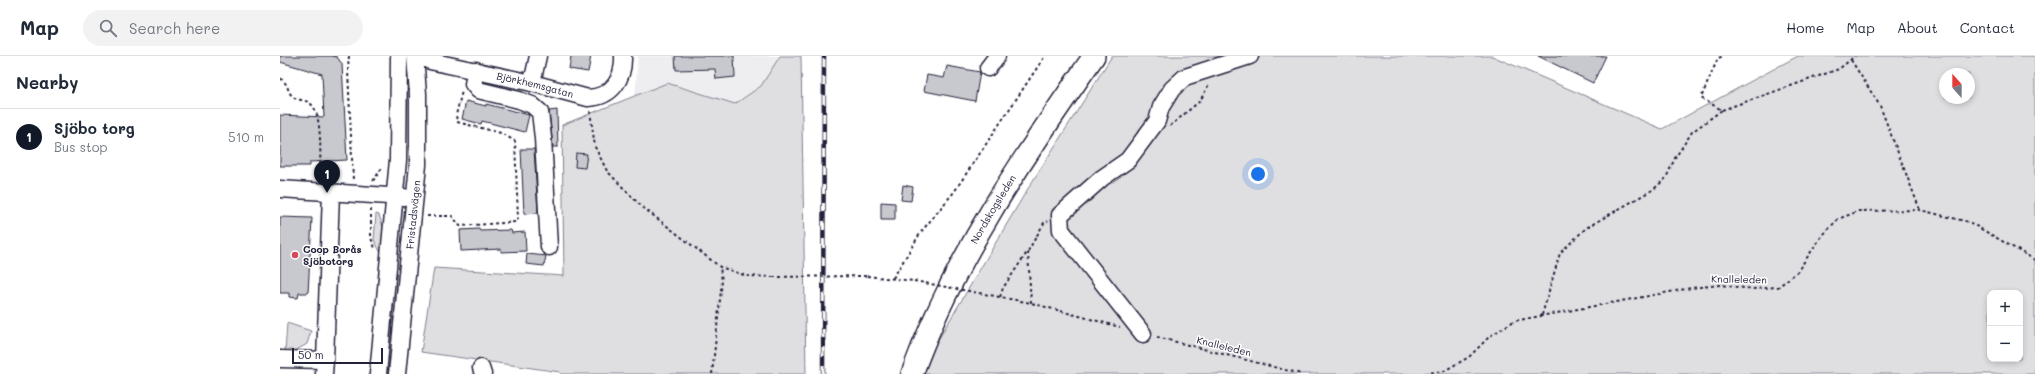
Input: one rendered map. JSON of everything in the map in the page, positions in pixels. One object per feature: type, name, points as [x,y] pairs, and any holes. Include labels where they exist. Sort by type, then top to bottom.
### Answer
[{"type":"main road","name":"Nordskogsleden","points":[[912,374],[954,280],[995,204],[1032,146],[1094,56]]},
{"type":"street","name":"Fristadsvägen","points":[[378,374],[398,160],[399,56]]},
{"type":"street","name":"Fristadsvägen","points":[[397,374],[418,165],[418,94],[415,56]]},
{"type":"street","name":"Björkhemsgatan","points":[[421,56],[430,61],[532,83],[588,98],[598,98],[609,92],[616,85],[623,68],[623,56]]},
{"type":"street","points":[[532,83],[538,56]]},
{"type":"street","points":[[1143,334],[1061,230],[1060,215],[1102,178],[1128,160],[1157,120],[1161,107],[1172,89],[1184,77],[1250,56]]},
{"type":"street","points":[[471,69],[473,84],[478,90],[519,100],[532,105],[540,112],[550,247]]},
{"type":"street","points":[[280,189],[354,195],[415,197]]},
{"type":"street","points":[[280,359],[324,367],[326,193]]},
{"type":"path","points":[[349,56],[348,70],[354,195]]},
{"type":"path","points":[[893,278],[921,232],[954,192],[1045,56]]},
{"type":"path","points":[[1722,110],[1701,98],[1718,58],[1724,56]]},
{"type":"path","points":[[1542,316],[1560,253],[1586,228],[1654,188],[1666,178],[1675,158],[1692,132],[1722,110],[1840,69],[1855,56]]},
{"type":"path","points":[[1850,60],[1880,106],[1920,210]]},
{"type":"path","points":[[426,216],[452,216],[460,226],[516,222],[518,219],[515,141],[501,133],[457,122],[456,115],[471,69]]},
{"type":"path","points":[[280,78],[288,86],[291,95],[294,98],[304,100],[311,104],[318,114],[326,193]]},
{"type":"path","name":"Knalleleden","points":[[588,98],[595,147],[607,171],[641,206],[720,267],[747,276],[867,276],[914,281],[1031,303],[1143,334],[1301,374]]},
{"type":"path","name":"Knalleleden","points":[[1419,374],[1444,371],[1469,357],[1490,336],[1514,320],[1691,288],[1720,285],[1753,289],[1778,287],[1796,272],[1822,236],[1838,219],[1859,211],[1920,210],[1969,222],[2035,260]]},
{"type":"path","points":[[1000,297],[1002,288],[1028,251],[1044,223]]},
{"type":"path","points":[[1028,251],[1031,303]]},
{"type":"path","points":[[712,374],[722,281],[720,267]]},
{"type":"shaded area","points":[[638,56],[780,56],[761,86],[735,104],[667,83],[635,96]]},
{"type":"shaded area","points":[[780,56],[801,56],[806,374],[561,374],[560,372],[421,352],[434,268],[564,276],[562,125],[667,83],[735,104],[761,86]]},
{"type":"shaded area","points":[[1112,56],[1492,56],[1662,129],[1798,56],[2035,56],[2035,374],[922,374],[925,362],[1027,190]]},
{"type":"shaded area","points":[[376,214],[379,215],[384,230],[382,255],[374,240]]},
{"type":"shaded area","points":[[287,323],[311,331],[307,344],[293,352],[285,352]]},
{"type":"building","points":[[280,56],[332,56],[337,57],[342,64],[347,160],[310,162],[310,166],[280,166],[280,115],[324,117],[322,74],[280,62]]},
{"type":"building","points":[[571,56],[591,56],[588,72],[569,69]]},
{"type":"building","points":[[675,56],[734,56],[735,77],[716,79],[715,69],[676,70]]},
{"type":"building","points":[[1538,56],[1606,56],[1593,83]]},
{"type":"building","points":[[947,66],[980,72],[975,101],[924,91],[927,75],[944,78]]},
{"type":"building","points":[[466,101],[486,106],[486,104],[529,115],[525,132],[482,121],[481,124],[462,119]]},
{"type":"building","points":[[557,110],[558,147],[553,147],[549,111]]},
{"type":"building","points":[[521,149],[534,149],[538,213],[524,214]]},
{"type":"building","points":[[576,153],[587,154],[585,168],[575,167]]},
{"type":"building","points":[[903,185],[913,187],[911,201],[901,200]]},
{"type":"building","points":[[881,202],[895,203],[895,220],[881,220]]},
{"type":"building","name":"Coop Borås Sjöbotorg","points":[[280,217],[312,218],[308,293],[299,293],[298,298],[289,297],[289,293],[280,293]]},
{"type":"building","points":[[479,229],[480,231],[511,230],[512,233],[525,232],[526,251],[501,252],[501,249],[461,251],[460,230]]},
{"type":"building","points":[[527,254],[546,256],[544,266],[526,264]]},
{"type":"railway","points":[[823,374],[824,56]]},
{"type":"place","name":"Sjöbo torg","points":[[327,193]]},
{"type":"place","name":"Coop Borås Sjöbotorg","points":[[295,255]]}]
